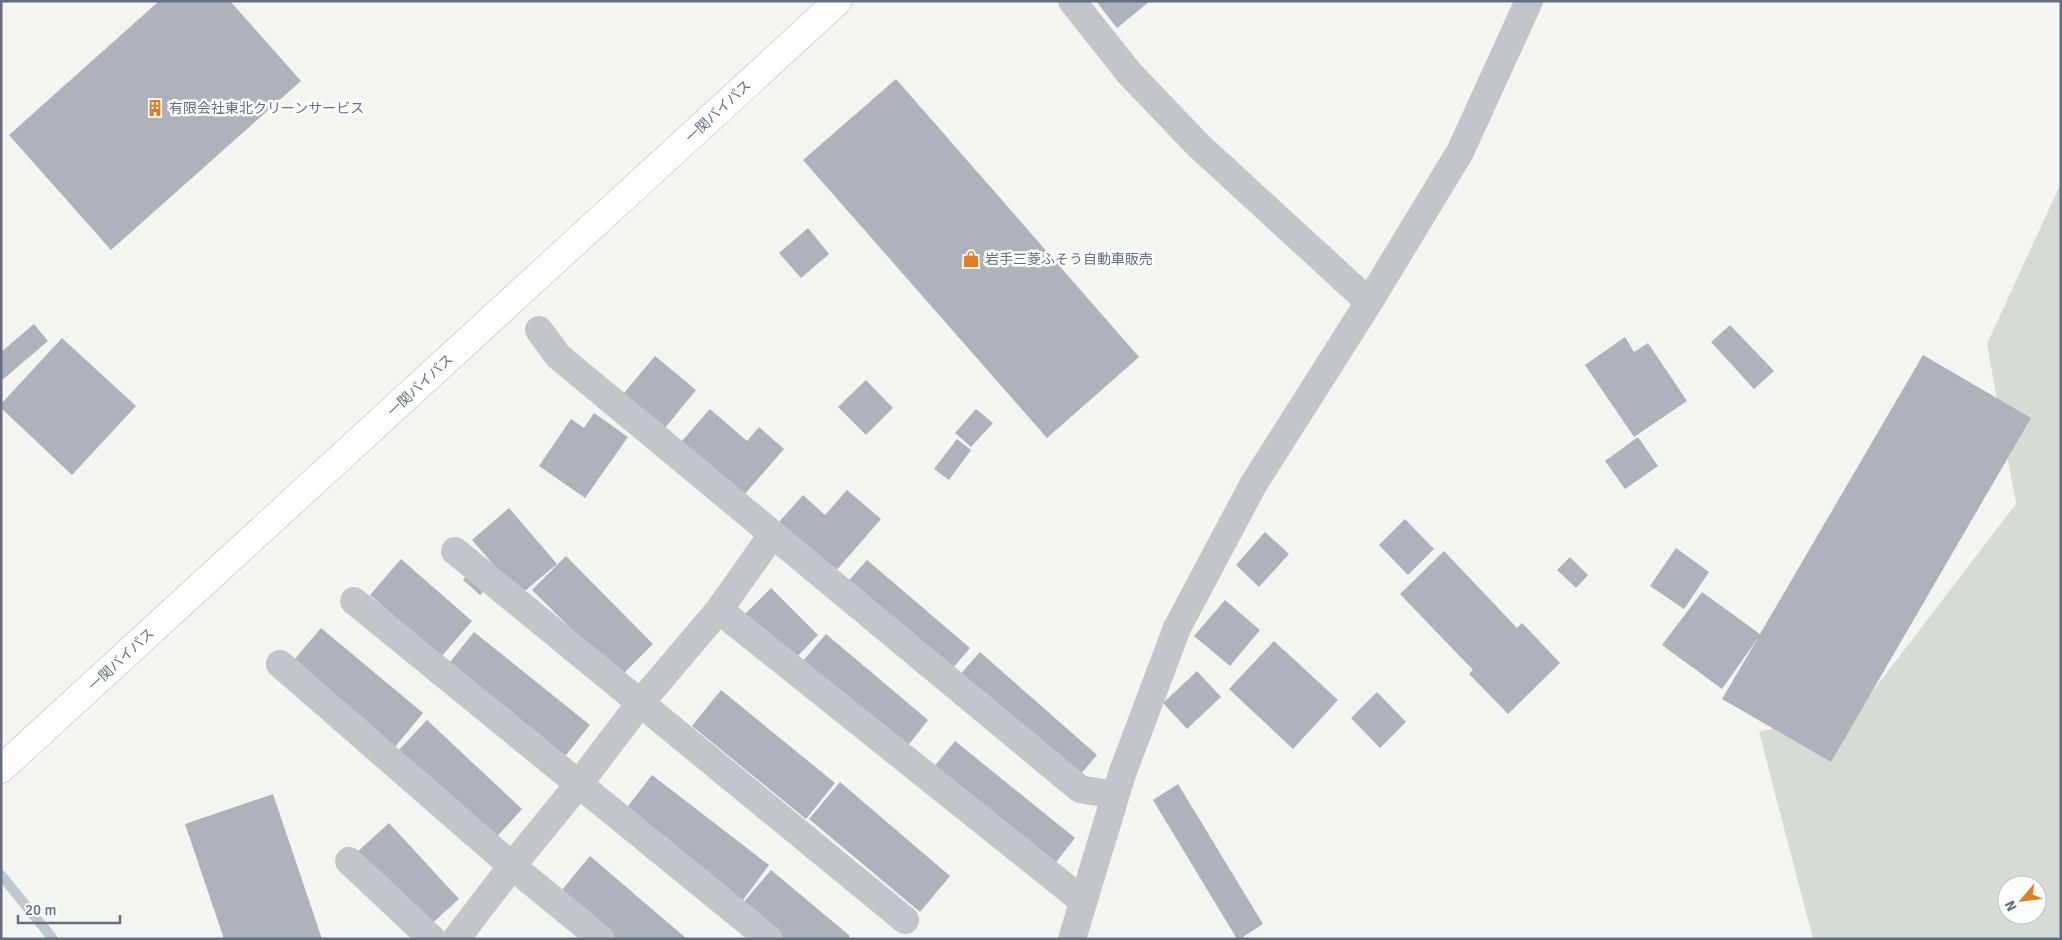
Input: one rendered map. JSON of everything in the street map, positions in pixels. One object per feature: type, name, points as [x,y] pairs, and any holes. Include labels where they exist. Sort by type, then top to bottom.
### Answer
[{"type":"highway","name":"一関バイパス","points":[[4,767],[838,1]]},
{"type":"street","points":[[1072,1],[1130,74],[1199,146],[1369,302]]},
{"type":"street","points":[[1072,939],[1122,774],[1177,628],[1253,485],[1369,302],[1460,152],[1529,1]]},
{"type":"street","points":[[539,330],[558,356],[1080,789],[1103,793]]},
{"type":"street","points":[[456,939],[512,866],[578,786],[641,702],[719,610],[772,535]]},
{"type":"street","points":[[455,551],[905,920]]},
{"type":"street","points":[[354,601],[578,786],[768,939]]},
{"type":"street","points":[[719,610],[1083,901]]},
{"type":"street","points":[[280,664],[512,866],[601,939]]},
{"type":"street","points":[[349,861],[432,939]]},
{"type":"shaded area","points":[[2061,183],[2061,939],[1813,939],[1759,732],[1862,705],[2016,504],[1987,344]]},
{"type":"building","name":"有限会社東北クリーンサービス","points":[[159,1],[230,1],[301,81],[111,250],[9,135]]},
{"type":"building","points":[[1096,1],[1150,1],[1117,28]]},
{"type":"building","name":"岩手三菱ふそう自動車販売","points":[[896,79],[1139,357],[1047,438],[803,160]]},
{"type":"building","points":[[808,228],[829,254],[801,278],[779,253]]},
{"type":"building","points":[[34,324],[48,341],[1,381],[1,352]]},
{"type":"building","points":[[1730,325],[1774,371],[1754,389],[1711,342]]},
{"type":"building","points":[[1625,337],[1634,352],[1648,343],[1687,401],[1634,437],[1585,365]]},
{"type":"building","points":[[62,338],[136,406],[72,475],[1,408],[1,404]]},
{"type":"building","points":[[1923,355],[2031,418],[1831,762],[1722,699],[1758,638],[1722,689],[1662,645],[1702,592],[1760,634]]},
{"type":"building","points":[[655,356],[696,390],[660,434],[619,399]]},
{"type":"building","points":[[866,380],[893,408],[866,435],[838,407]]},
{"type":"building","points":[[710,409],[747,441],[759,427],[784,449],[737,503],[675,449]]},
{"type":"building","points":[[976,409],[993,423],[971,447],[955,433]]},
{"type":"building","points":[[594,413],[628,437],[585,498],[539,466],[571,419],[584,428]]},
{"type":"building","points":[[1638,437],[1658,466],[1625,489],[1605,461]]},
{"type":"building","points":[[957,439],[971,450],[949,480],[934,469]]},
{"type":"building","points":[[847,490],[881,519],[828,580],[772,530],[803,495],[825,515]]},
{"type":"building","points":[[509,508],[557,564],[520,595],[472,540]]},
{"type":"building","points":[[1405,519],[1434,549],[1408,575],[1379,545]]},
{"type":"building","points":[[1265,532],[1289,554],[1259,587],[1236,565]]},
{"type":"building","points":[[1676,548],[1709,572],[1684,609],[1650,586]]},
{"type":"building","points":[[1444,551],[1517,628],[1522,623],[1560,663],[1508,714],[1469,674],[1473,670],[1400,594]]},
{"type":"building","points":[[566,556],[653,644],[620,677],[532,590]]},
{"type":"building","points":[[1570,557],[1588,575],[1576,588],[1557,570]]},
{"type":"building","points":[[401,559],[472,621],[441,657],[370,595]]},
{"type":"building","points":[[867,560],[970,648],[946,676],[843,587]]},
{"type":"building","points":[[471,570],[489,586],[480,595],[463,580]]},
{"type":"building","points":[[771,588],[818,635],[793,661],[745,614]]},
{"type":"building","points":[[1225,600],[1260,630],[1230,666],[1194,636]]},
{"type":"building","points":[[321,628],[423,713],[395,747],[293,661]]},
{"type":"building","points":[[474,632],[590,725],[562,760],[446,667]]},
{"type":"building","points":[[826,634],[928,720],[906,748],[802,662]]},
{"type":"building","points":[[1274,641],[1338,700],[1293,749],[1229,689]]},
{"type":"building","points":[[980,652],[1097,755],[1075,781],[957,678]]},
{"type":"building","points":[[1197,671],[1221,697],[1187,729],[1163,703]]},
{"type":"building","points":[[721,690],[835,783],[806,819],[692,726]]},
{"type":"building","points":[[1377,692],[1406,722],[1380,748],[1351,718]]},
{"type":"building","points":[[427,720],[522,809],[492,842],[396,753]]},
{"type":"building","points":[[955,741],[1075,838],[1053,866],[933,768]]},
{"type":"building","points":[[652,775],[769,865],[743,900],[625,810]]},
{"type":"building","points":[[840,782],[950,876],[920,912],[809,819]]},
{"type":"building","points":[[1178,784],[1263,924],[1240,939],[1237,939],[1153,800]]},
{"type":"building","points":[[273,794],[322,939],[224,939],[185,824]]},
{"type":"building","points":[[389,823],[459,899],[426,929],[356,853]]},
{"type":"building","points":[[590,856],[687,939],[617,939],[561,891]]},
{"type":"building","points":[[771,870],[850,936],[847,939],[783,939],[742,904]]},
{"type":"waterway","points":[[1,875],[53,939]]},
{"type":"place","name":"有限会社東北クリーンサービス","points":[[155,108]]},
{"type":"place","name":"岩手三菱ふそう自動車販売","points":[[971,259]]}]
